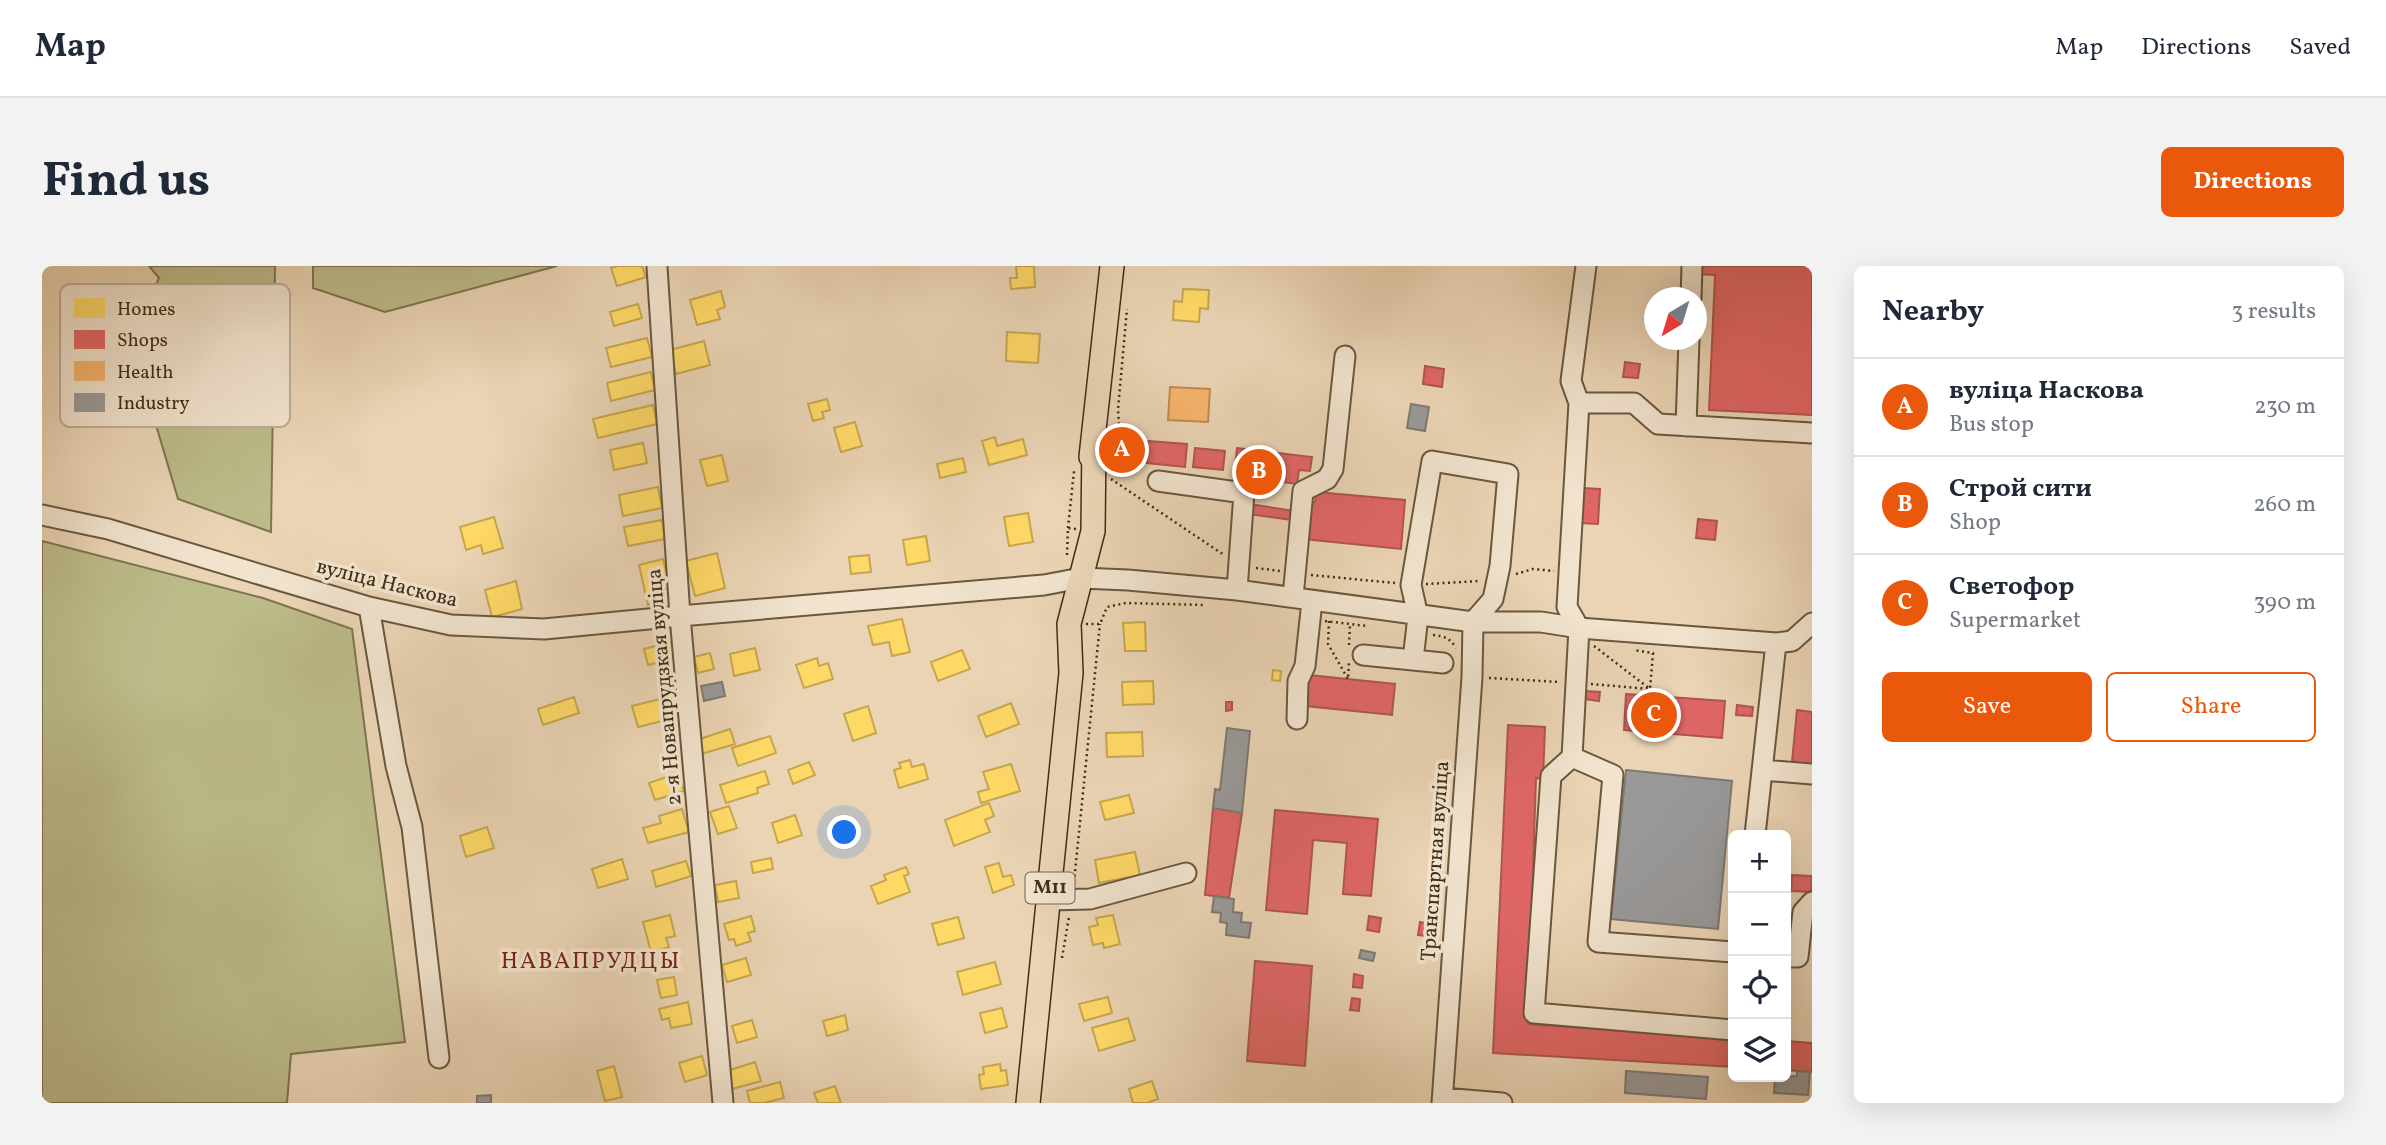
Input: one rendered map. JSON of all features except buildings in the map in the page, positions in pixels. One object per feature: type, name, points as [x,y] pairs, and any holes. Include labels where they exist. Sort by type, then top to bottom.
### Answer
[{"type":"main road","name":"М11","points":[[1028,1103],[1071,673],[1085,624],[1078,529],[1094,442],[1112,266]]},
{"type":"street","points":[[1586,266],[1571,382],[1579,403],[1567,607],[1579,628],[1572,757],[1551,776],[1534,1013],[1728,1030]]},
{"type":"street","points":[[1691,287],[1692,266]]},
{"type":"street","name":"2-я Новапрудзкая вуліца","points":[[657,267],[680,616],[723,1103]]},
{"type":"street","points":[[1686,426],[1689,350]]},
{"type":"street","points":[[1297,719],[1298,681],[1305,666],[1311,609],[1303,491],[1327,479],[1333,469],[1345,356]]},
{"type":"street","points":[[1579,403],[1634,403],[1658,424],[1812,433]]},
{"type":"street","points":[[1413,660],[1418,616],[1411,585],[1432,461],[1508,474],[1500,566],[1493,599],[1474,622]]},
{"type":"street","points":[[1158,481],[1244,493],[1237,590]]},
{"type":"street","name":"вуліца Наскова","points":[[42,516],[107,529],[369,607],[451,625],[544,629],[1044,585],[1081,578],[1237,590],[1311,609],[1474,622],[1541,622],[1579,628],[1776,643]]},
{"type":"street","points":[[369,607],[396,766],[412,827],[439,1058]]},
{"type":"street","name":"Транспартная вуліца","points":[[1442,1100],[1474,622]]},
{"type":"street","points":[[1756,830],[1776,643],[1792,641],[1812,623]]},
{"type":"street","points":[[1363,655],[1443,663]]},
{"type":"street","points":[[1572,757],[1613,775],[1598,942],[1728,952]]},
{"type":"street","points":[[1762,770],[1812,774]]},
{"type":"street","points":[[1049,901],[1090,899],[1186,873]]},
{"type":"street","points":[[1791,957],[1798,957],[1803,912],[1812,902]]},
{"type":"street","points":[[1442,1100],[1502,1103]]},
{"type":"path","points":[[1111,479],[1120,443],[1118,409],[1127,305]]},
{"type":"path","points":[[1496,580],[1532,569],[1568,573]]},
{"type":"path","points":[[1061,965],[1072,900],[1085,624],[1107,607],[1126,603],[1216,606]]},
{"type":"path","points":[[1311,609],[1348,679],[1350,624]]},
{"type":"path","points":[[1311,609],[1350,624],[1377,627]]},
{"type":"path","points":[[1602,645],[1589,643],[1650,689]]},
{"type":"path","points":[[1628,649],[1653,653],[1649,696]]},
{"type":"path","points":[[1587,684],[1650,689]]},
{"type":"shaded area","points":[[149,266],[275,266],[275,284],[156,284],[159,278]]},
{"type":"shaded area","points":[[313,266],[557,266],[385,312],[313,288]]},
{"type":"shaded area","points":[[157,427],[273,427],[271,532],[178,499]]},
{"type":"shaded area","points":[[42,541],[263,598],[352,629],[405,1042],[291,1054],[287,1103],[42,1103]]},
{"type":"place","name":"вуліца Наскова","points":[[1122,450]]},
{"type":"place","name":"Строй сити","points":[[1259,472]]},
{"type":"place","name":"Светофор","points":[[1654,715]]},
{"type":"district","name":"НАВАПРУДЦЫ","points":[[591,962]]}]
